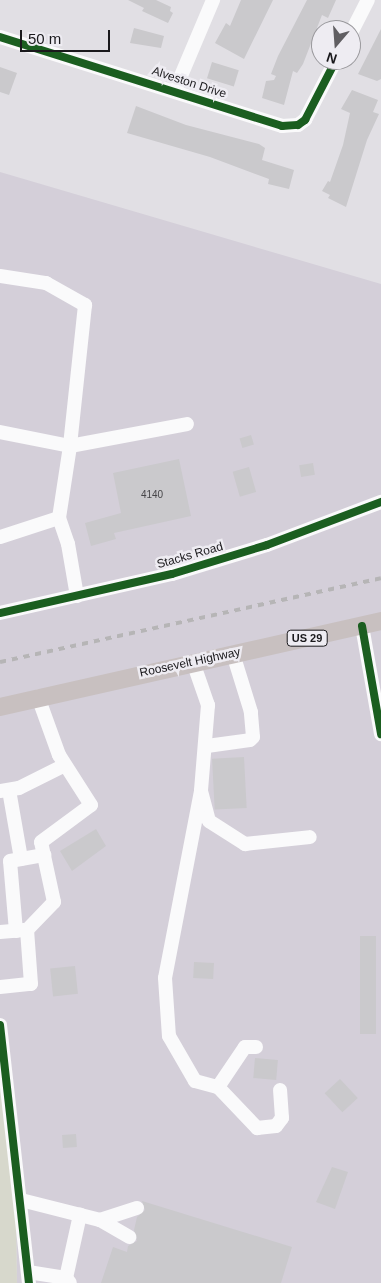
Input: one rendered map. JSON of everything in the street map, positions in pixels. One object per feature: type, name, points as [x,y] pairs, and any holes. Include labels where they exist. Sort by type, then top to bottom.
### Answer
[{"type":"main road","name":"Roosevelt Highway","points":[[0,707],[381,621]]},
{"type":"street","points":[[175,90],[213,0]]},
{"type":"street","points":[[357,20],[368,0]]},
{"type":"street","name":"Alveston Drive","points":[[0,37],[175,90],[282,126],[298,124],[305,120],[331,70]]},
{"type":"street","points":[[0,276],[46,282],[85,305],[70,446],[59,518],[68,544],[77,596]]},
{"type":"street","points":[[0,432],[70,446],[187,424]]},
{"type":"street","name":"Stacks Road","points":[[0,613],[172,574],[266,545],[381,502]]},
{"type":"street","points":[[0,537],[59,518]]},
{"type":"street","points":[[362,626],[381,734]]},
{"type":"street","points":[[207,746],[250,740],[254,737],[251,712],[233,654]]},
{"type":"street","points":[[193,662],[208,705],[207,746],[201,791],[165,978],[169,1036],[179,1058],[195,1081],[218,1087],[257,1128],[276,1126],[282,1118],[280,1090]]},
{"type":"street","points":[[0,932],[22,930],[54,902],[41,842],[91,805],[65,765],[38,697]]},
{"type":"street","points":[[21,859],[4,790],[65,765]]},
{"type":"street","points":[[201,791],[209,821],[245,844],[310,838]]},
{"type":"street","points":[[0,987],[31,984],[10,861],[44,855]]},
{"type":"street","points":[[0,1024],[29,1277],[68,1281],[80,1215]]},
{"type":"street","points":[[218,1087],[244,1047],[256,1046]]},
{"type":"street","points":[[21,1200],[100,1220],[129,1237]]},
{"type":"street","points":[[100,1220],[137,1208]]},
{"type":"shaded area","points":[[0,172],[381,284],[381,1283],[17,1283],[15,1152],[0,1068]]},
{"type":"shaded area","points":[[0,1068],[15,1152],[17,1283],[0,1283]]},
{"type":"building","points":[[128,0],[156,0],[171,7],[170,11],[173,13],[168,23],[142,11],[144,8]]},
{"type":"building","points":[[241,0],[273,0],[244,59],[215,43],[226,23],[230,26]]},
{"type":"building","points":[[307,0],[336,0],[328,18],[322,15],[320,20],[311,20],[311,43],[303,64],[297,73],[293,71],[284,105],[262,98],[266,81],[274,80],[276,76],[271,74],[278,56]]},
{"type":"building","points":[[134,28],[164,36],[161,48],[130,43]]},
{"type":"building","points":[[381,29],[381,79],[377,81],[358,74]]},
{"type":"building","points":[[212,62],[239,70],[234,86],[207,78]]},
{"type":"building","points":[[0,67],[17,73],[9,95],[0,92]]},
{"type":"building","points":[[352,90],[378,100],[373,112],[379,114],[367,140],[346,207],[328,198],[330,195],[322,191],[328,181],[330,182],[343,145],[350,113],[341,109]]},
{"type":"building","points":[[136,106],[186,125],[259,144],[265,148],[262,160],[294,170],[289,189],[268,184],[269,179],[210,157],[127,133]]},
{"type":"building","points":[[251,435],[254,445],[242,448],[240,439]]},
{"type":"building","points":[[179,459],[191,516],[114,533],[116,539],[91,546],[85,523],[121,513],[113,473]]},
{"type":"building","points":[[313,463],[315,475],[301,477],[299,465]]},
{"type":"building","points":[[249,467],[256,492],[240,497],[233,472]]},
{"type":"building","points":[[244,757],[247,808],[215,810],[212,759]]},
{"type":"building","points":[[96,829],[106,846],[72,871],[60,851]]},
{"type":"building","points":[[360,936],[376,936],[376,1034],[360,1034]]},
{"type":"building","points":[[194,962],[214,963],[213,979],[193,978]]},
{"type":"building","points":[[75,966],[78,994],[53,996],[50,969]]},
{"type":"building","points":[[255,1058],[278,1060],[276,1080],[253,1078]]},
{"type":"building","points":[[340,1079],[358,1098],[342,1112],[325,1093]]},
{"type":"building","points":[[76,1134],[77,1147],[63,1148],[62,1135]]},
{"type":"building","points":[[332,1167],[348,1172],[335,1209],[316,1202]]},
{"type":"building","points":[[142,1201],[292,1247],[281,1283],[101,1283],[113,1247],[127,1252],[128,1246],[137,1241],[134,1230],[137,1217],[145,1210]]},
{"type":"railway","points":[[0,662],[381,578]]},
{"type":"cycle path","points":[[0,37],[282,126],[298,125],[305,120],[331,70]]},
{"type":"cycle path","points":[[0,613],[172,574],[267,545],[381,502]]},
{"type":"cycle path","points":[[362,626],[381,734]]},
{"type":"cycle path","points":[[0,1025],[29,1283]]}]
